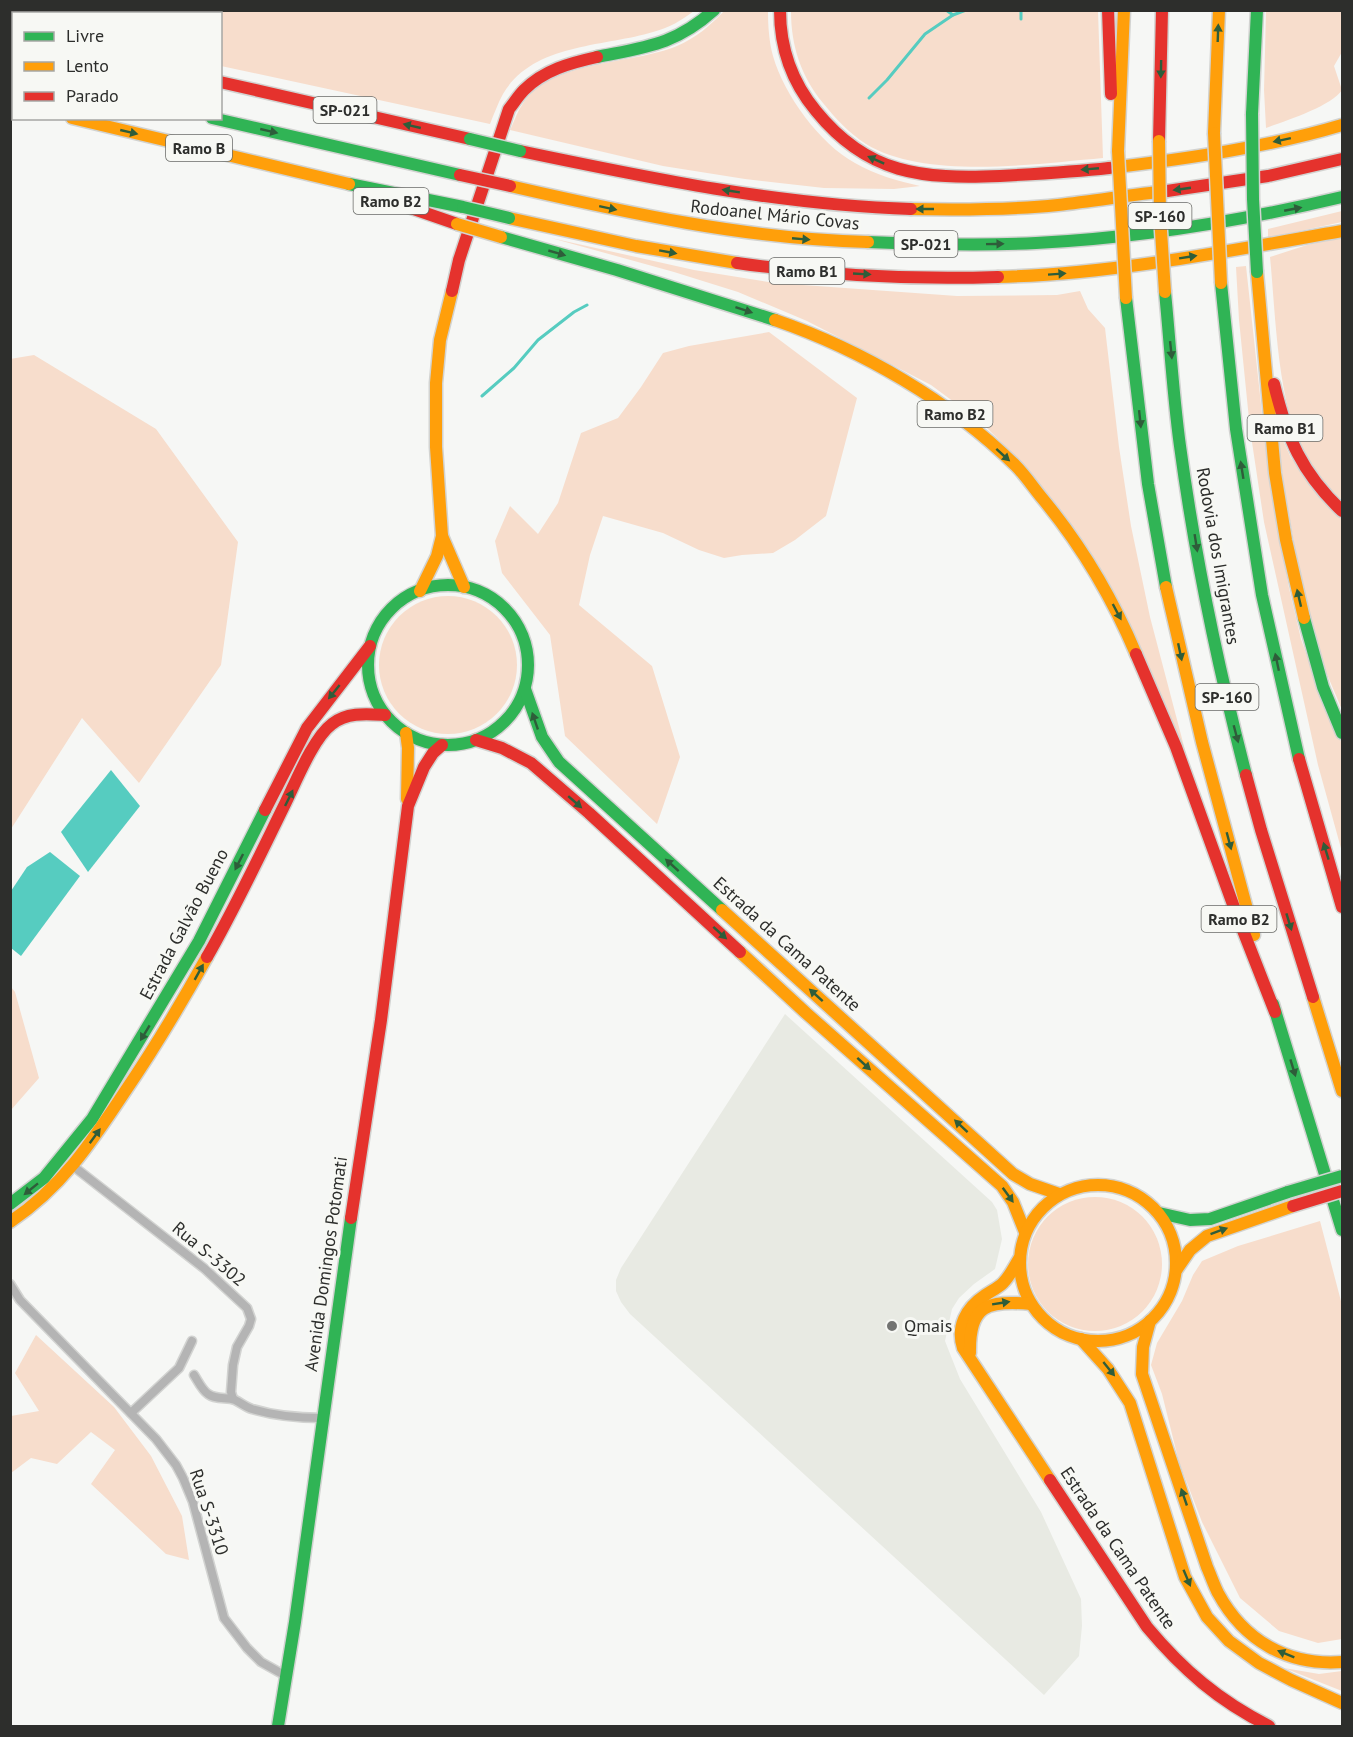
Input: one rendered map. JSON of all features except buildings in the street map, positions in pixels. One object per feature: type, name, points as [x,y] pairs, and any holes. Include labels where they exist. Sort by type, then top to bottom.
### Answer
[{"type":"main road","points":[[420,591],[437,556],[442,536],[436,447],[436,382],[440,340],[456,268],[509,109],[524,88],[552,70],[583,59],[666,42],[697,25],[714,10]]},
{"type":"main road","points":[[780,10],[784,52],[790,69],[809,102],[839,136],[860,152],[905,171],[922,174],[988,176],[1104,168],[1194,157],[1342,125]]},
{"type":"main road","points":[[1108,10],[1112,105],[1118,144]]},
{"type":"main road","points":[[1124,10],[1118,144],[1121,222],[1126,298],[1143,452],[1158,544],[1182,664],[1275,1012],[1342,1230]]},
{"type":"main road","name":"Rodovia dos Imigrantes","points":[[1162,10],[1159,141],[1160,216],[1165,292],[1180,445],[1203,586],[1231,717],[1261,830],[1342,1091]]},
{"type":"main road","name":"Rodovia dos Imigrantes","points":[[1219,10],[1214,133],[1216,209],[1236,429],[1262,595],[1298,756],[1342,907]]},
{"type":"main road","points":[[1257,10],[1252,114],[1253,199],[1270,429],[1290,562],[1317,669],[1342,733]]},
{"type":"main road","name":"Rodoanel Mário Covas","points":[[222,82],[520,152],[663,180],[821,203],[981,209],[1068,203],[1187,189],[1313,167],[1342,159]]},
{"type":"main road","name":"Ramo B","points":[[80,120],[326,179]]},
{"type":"main road","name":"Rodoanel Mário Covas","points":[[221,120],[667,221],[800,239],[956,245],[1023,244],[1109,238],[1212,223],[1342,197]]},
{"type":"main road","name":"Ramo B1","points":[[326,179],[630,245],[711,260],[860,275],[1005,277],[1089,271],[1342,231]]},
{"type":"main road","name":"Ramo B2","points":[[326,179],[457,224],[617,270],[809,332],[859,356],[931,397],[964,420],[1017,467],[1057,516],[1091,564],[1121,618],[1176,747],[1275,1012]]},
{"type":"main road","name":"Ramo B1","points":[[1263,328],[1281,415],[1289,438],[1311,478],[1342,511]]},
{"type":"main road","points":[[442,536],[464,587]]},
{"type":"main road","points":[[442,586],[464,587],[495,600],[517,625],[528,656],[525,689],[517,706],[492,732],[476,740],[454,745],[430,743],[406,733],[385,715],[370,682],[368,664],[370,646],[384,617],[406,597],[442,586]]},
{"type":"main road","name":"Estrada Galvão Bueno","points":[[10,1204],[44,1178],[92,1119],[199,941],[307,728],[370,646]]},
{"type":"main road","name":"Estrada da Cama Patente","points":[[525,689],[541,737],[559,762],[1013,1173],[1030,1184],[1059,1194]]},
{"type":"main road","name":"Estrada Galvão Bueno","points":[[10,1222],[47,1196],[73,1166],[102,1128],[174,1017],[237,904],[303,769],[326,728],[352,715],[385,715]]},
{"type":"main road","name":"Avenida Domingos Potomati","points":[[278,1726],[381,1020],[408,806],[406,733]]},
{"type":"main road","name":"Estrada da Cama Patente","points":[[476,740],[502,748],[531,764],[589,813],[806,1012],[1002,1186],[1013,1202],[1025,1232]]},
{"type":"main road","name":"Avenida Domingos Potomati","points":[[408,806],[424,767],[433,753],[442,745]]},
{"type":"main road","points":[[1159,1213],[1188,1221],[1210,1219],[1342,1176]]},
{"type":"main road","points":[[1085,1185],[1112,1185],[1138,1195],[1159,1213],[1173,1239],[1176,1269],[1168,1298],[1150,1321],[1130,1335],[1106,1341],[1081,1340],[1062,1332],[1044,1320],[1031,1304],[1022,1282],[1019,1259],[1025,1232],[1039,1210],[1059,1194],[1085,1185]]},
{"type":"main road","points":[[1176,1269],[1188,1251],[1207,1236],[1342,1191]]},
{"type":"main road","name":"Estrada da Cama Patente","points":[[1019,1259],[1002,1284],[980,1299],[965,1315],[961,1324],[960,1342],[1147,1627],[1170,1655],[1201,1684],[1230,1706],[1269,1726]]},
{"type":"main road","points":[[970,1357],[970,1328],[976,1316],[985,1307],[996,1302],[1031,1304]]},
{"type":"main road","points":[[1150,1321],[1142,1345],[1142,1374],[1207,1567],[1218,1593],[1233,1616],[1257,1639],[1281,1653],[1306,1662],[1329,1664],[1342,1662]]},
{"type":"main road","points":[[1081,1340],[1108,1366],[1121,1385],[1185,1577],[1215,1628],[1237,1648],[1275,1672],[1342,1703]]},
{"type":"street","name":"Rua S-3302","points":[[73,1166],[205,1269],[247,1308],[251,1318],[237,1347],[233,1365],[231,1392],[233,1399]]},
{"type":"street","name":"Rua S-3310","points":[[10,1284],[20,1300],[156,1439],[176,1465],[183,1478],[202,1535],[224,1618],[261,1662],[286,1676]]},
{"type":"street","points":[[131,1413],[179,1368],[192,1341]]},
{"type":"street","points":[[194,1375],[207,1394],[222,1399],[233,1399],[250,1408],[274,1414],[322,1418]]},
{"type":"shaded area","points":[[11,10],[694,10],[675,23],[659,30],[571,50],[532,65],[516,77],[503,94],[490,124],[222,66],[222,12],[12,12],[11,20]]},
{"type":"shaded area","points":[[725,10],[768,11],[771,45],[778,71],[805,117],[829,144],[842,155],[871,171],[920,186],[894,189],[824,188],[745,179],[663,166],[510,130],[522,105],[535,90],[552,79],[594,65],[659,52],[677,46],[703,31]]},
{"type":"shaded area","points":[[791,11],[1098,11],[1103,158],[1014,166],[949,166],[890,155],[866,144],[837,120],[815,93],[803,71],[795,48]]},
{"type":"shaded area","points":[[1266,11],[1342,11],[1342,52],[1334,66],[1342,90],[1329,102],[1319,107],[1266,128],[1264,90]]},
{"type":"shaded area","points":[[1342,211],[1342,222],[1268,238],[1268,229]]},
{"type":"shaded area","points":[[1342,237],[1342,500],[1307,458],[1289,414],[1276,334],[1270,257]]},
{"type":"shaded area","points":[[551,238],[694,270],[775,283],[957,296],[1057,295],[1080,291],[1088,309],[1105,328],[1131,526],[1150,617],[1190,769],[1144,655],[1023,464],[981,422],[931,385],[807,321],[738,292]]},
{"type":"shaded area","points":[[1246,266],[1269,478],[1289,588],[1301,639],[1342,744],[1342,852],[1318,765],[1264,522],[1250,429],[1239,320],[1236,267]]},
{"type":"shaded area","points":[[769,332],[857,398],[826,516],[795,540],[773,553],[724,558],[699,550],[663,533],[603,516],[590,555],[579,605],[652,666],[680,757],[657,824],[565,736],[550,635],[502,573],[495,541],[510,506],[538,534],[558,503],[581,433],[618,418],[663,353],[689,346]]},
{"type":"shaded area","points":[[34,355],[156,429],[238,542],[221,665],[139,783],[82,718],[11,829],[10,359]]},
{"type":"shaded area","points":[[1272,402],[1282,438],[1291,458],[1342,517],[1342,710],[1324,667],[1311,626],[1285,492]]},
{"type":"shaded area","points":[[448,596],[474,602],[486,608],[496,617],[505,627],[511,639],[517,665],[511,691],[505,703],[496,713],[486,722],[474,728],[448,734],[422,728],[410,722],[400,713],[391,703],[385,691],[379,665],[385,639],[391,627],[400,617],[410,608],[422,602]]},
{"type":"shaded area","points":[[11,987],[15,992],[39,1078],[11,1110]]},
{"type":"shaded area","points":[[785,1014],[992,1202],[997,1210],[1002,1239],[995,1269],[959,1298],[952,1309],[945,1341],[960,1379],[1041,1512],[1081,1599],[1082,1626],[1079,1656],[1044,1695],[630,1314],[616,1291],[616,1280],[621,1268]]},
{"type":"shaded area","points":[[1095,1197],[1120,1202],[1142,1217],[1157,1239],[1162,1264],[1157,1289],[1142,1311],[1120,1326],[1095,1331],[1070,1326],[1048,1311],[1033,1289],[1028,1264],[1033,1239],[1048,1217],[1070,1202]]},
{"type":"shaded area","points":[[1320,1221],[1342,1305],[1342,1639],[1318,1643],[1279,1631],[1240,1598],[1202,1522],[1179,1462],[1162,1394],[1151,1365],[1157,1343],[1202,1261],[1238,1246]]},
{"type":"shaded area","points":[[36,1335],[114,1407],[151,1456],[182,1516],[189,1560],[166,1554],[91,1484],[115,1450],[91,1432],[57,1464],[31,1458],[11,1473],[11,1416],[39,1411],[15,1373]]},
{"type":"shaded area","points":[[1284,1668],[1319,1674],[1342,1671],[1342,1691]]},
{"type":"water","points":[[111,770],[140,806],[88,872],[61,832]]},
{"type":"water","points":[[50,852],[80,876],[21,956],[11,948],[11,891],[27,867]]},
{"type":"waterway","points":[[946,10],[953,15]]},
{"type":"waterway","points":[[869,98],[925,34],[953,15],[966,10]]},
{"type":"waterway","points":[[1021,10],[1021,19]]},
{"type":"waterway","points":[[482,396],[514,368],[538,340],[574,312],[587,305]]},
{"type":"traffic: fast","points":[[597,57],[645,47],[673,38],[700,22],[714,10]]},
{"type":"traffic: fast","points":[[1252,114],[1257,10]]},
{"type":"traffic: fast","points":[[1252,114],[1257,272]]},
{"type":"traffic: fast","points":[[221,120],[460,175]]},
{"type":"traffic: fast","points":[[470,139],[520,151]]},
{"type":"traffic: fast","points":[[349,184],[463,207]]},
{"type":"traffic: fast","points":[[868,242],[994,244],[1075,241],[1152,233],[1228,221],[1342,197]]},
{"type":"traffic: fast","points":[[463,207],[509,218]]},
{"type":"traffic: fast","points":[[501,237],[617,270],[775,320]]},
{"type":"traffic: fast","points":[[1221,283],[1236,429],[1262,595],[1299,759]]},
{"type":"traffic: fast","points":[[1165,292],[1173,388],[1186,488],[1217,653],[1246,775]]},
{"type":"traffic: fast","points":[[1126,298],[1148,484],[1166,587]]},
{"type":"traffic: fast","points":[[448,585],[478,591],[504,609],[522,635],[528,665],[522,695],[504,721],[478,739],[448,745],[418,739],[392,721],[374,695],[368,665],[374,635],[392,609],[418,591],[448,585]]},
{"type":"traffic: fast","points":[[1304,618],[1323,687],[1342,733]]},
{"type":"traffic: fast","points":[[525,689],[542,737],[559,762],[722,910]]},
{"type":"traffic: fast","points":[[10,1204],[44,1178],[92,1119],[199,941],[265,810]]},
{"type":"traffic: fast","points":[[1273,1004],[1342,1230]]},
{"type":"traffic: fast","points":[[1288,1192],[1342,1176]]},
{"type":"traffic: fast","points":[[1159,1213],[1190,1220],[1210,1219],[1288,1192]]},
{"type":"traffic: fast","points":[[278,1726],[295,1622],[351,1218]]},
{"type":"traffic: slow","points":[[1118,151],[1124,10]]},
{"type":"traffic: slow","points":[[1214,133],[1219,10]]},
{"type":"traffic: slow","points":[[80,120],[349,184]]},
{"type":"traffic: slow","points":[[1109,168],[1227,151],[1285,140],[1342,125]]},
{"type":"traffic: slow","points":[[1214,133],[1221,283]]},
{"type":"traffic: slow","points":[[1159,141],[1160,216],[1165,292]]},
{"type":"traffic: slow","points":[[1118,151],[1126,298]]},
{"type":"traffic: slow","points":[[510,186],[643,215],[732,230],[822,240],[868,242]]},
{"type":"traffic: slow","points":[[911,209],[1040,207],[1167,191]]},
{"type":"traffic: slow","points":[[509,218],[636,246],[737,263]]},
{"type":"traffic: slow","points":[[457,224],[501,237]]},
{"type":"traffic: slow","points":[[998,277],[1127,266],[1213,254],[1342,231]]},
{"type":"traffic: slow","points":[[1257,272],[1275,473],[1286,540],[1304,618]]},
{"type":"traffic: slow","points":[[420,591],[437,556],[442,536],[436,447],[436,383],[440,340],[452,291]]},
{"type":"traffic: slow","points":[[775,320],[840,346],[903,380],[963,420],[1016,466],[1083,553],[1117,612],[1136,654]]},
{"type":"traffic: slow","points":[[442,536],[464,587]]},
{"type":"traffic: slow","points":[[1166,587],[1202,742],[1254,935]]},
{"type":"traffic: slow","points":[[406,733],[407,799]]},
{"type":"traffic: slow","points":[[722,910],[1013,1174],[1030,1184],[1059,1194]]},
{"type":"traffic: slow","points":[[740,952],[1002,1186],[1013,1202],[1025,1232]]},
{"type":"traffic: slow","points":[[10,1222],[45,1195],[87,1147],[157,1043],[207,957]]},
{"type":"traffic: slow","points":[[1313,997],[1342,1091]]},
{"type":"traffic: slow","points":[[1098,1185],[1113,1186],[1128,1191],[1153,1208],[1170,1233],[1175,1248],[1176,1263],[1175,1278],[1170,1293],[1153,1318],[1128,1335],[1113,1340],[1098,1341],[1083,1340],[1068,1335],[1043,1318],[1026,1293],[1021,1278],[1020,1263],[1021,1248],[1026,1233],[1043,1208],[1068,1191],[1083,1186],[1098,1185]]},
{"type":"traffic: slow","points":[[1177,1269],[1190,1250],[1207,1236],[1293,1206]]},
{"type":"traffic: slow","points":[[1019,1259],[1003,1283],[972,1306],[962,1325],[961,1340],[963,1348],[1050,1480]]},
{"type":"traffic: slow","points":[[970,1353],[973,1325],[977,1315],[984,1309],[1003,1303],[1031,1304]]},
{"type":"traffic: slow","points":[[1150,1321],[1143,1347],[1142,1374],[1207,1567],[1218,1593],[1241,1625],[1270,1647],[1304,1660],[1342,1662]]},
{"type":"traffic: slow","points":[[1081,1339],[1108,1369],[1130,1403],[1185,1577],[1207,1617],[1229,1641],[1259,1663],[1342,1703]]},
{"type":"traffic: jam","points":[[780,10],[785,51],[794,76],[807,100],[836,132],[856,149],[877,160],[898,169],[921,174],[972,177],[1109,168]]},
{"type":"traffic: jam","points":[[1108,10],[1111,94]]},
{"type":"traffic: jam","points":[[1159,141],[1162,10]]},
{"type":"traffic: jam","points":[[452,291],[459,260],[509,109],[524,90],[540,77],[567,65],[597,57]]},
{"type":"traffic: jam","points":[[222,82],[470,139]]},
{"type":"traffic: jam","points":[[520,151],[714,189],[812,202],[911,209]]},
{"type":"traffic: jam","points":[[1167,191],[1268,176],[1342,159]]},
{"type":"traffic: jam","points":[[460,175],[510,186]]},
{"type":"traffic: jam","points":[[382,198],[457,224]]},
{"type":"traffic: jam","points":[[737,263],[867,276],[998,277]]},
{"type":"traffic: jam","points":[[1274,384],[1290,438],[1306,468],[1342,511]]},
{"type":"traffic: jam","points":[[265,810],[307,728],[370,646]]},
{"type":"traffic: jam","points":[[1136,654],[1176,747],[1275,1012]]},
{"type":"traffic: jam","points":[[207,957],[318,740],[332,724],[344,717],[385,715]]},
{"type":"traffic: jam","points":[[476,740],[502,748],[531,763],[589,813],[740,952]]},
{"type":"traffic: jam","points":[[351,1218],[381,1020],[408,806],[424,767],[433,753],[442,745]]},
{"type":"traffic: jam","points":[[1299,759],[1342,907]]},
{"type":"traffic: jam","points":[[1246,775],[1313,997]]},
{"type":"traffic: jam","points":[[1293,1206],[1342,1191]]},
{"type":"traffic: jam","points":[[1050,1480],[1147,1627],[1161,1643],[1188,1671],[1218,1695],[1269,1726]]},
{"type":"place","name":"Qmais","points":[[892,1326]]}]
